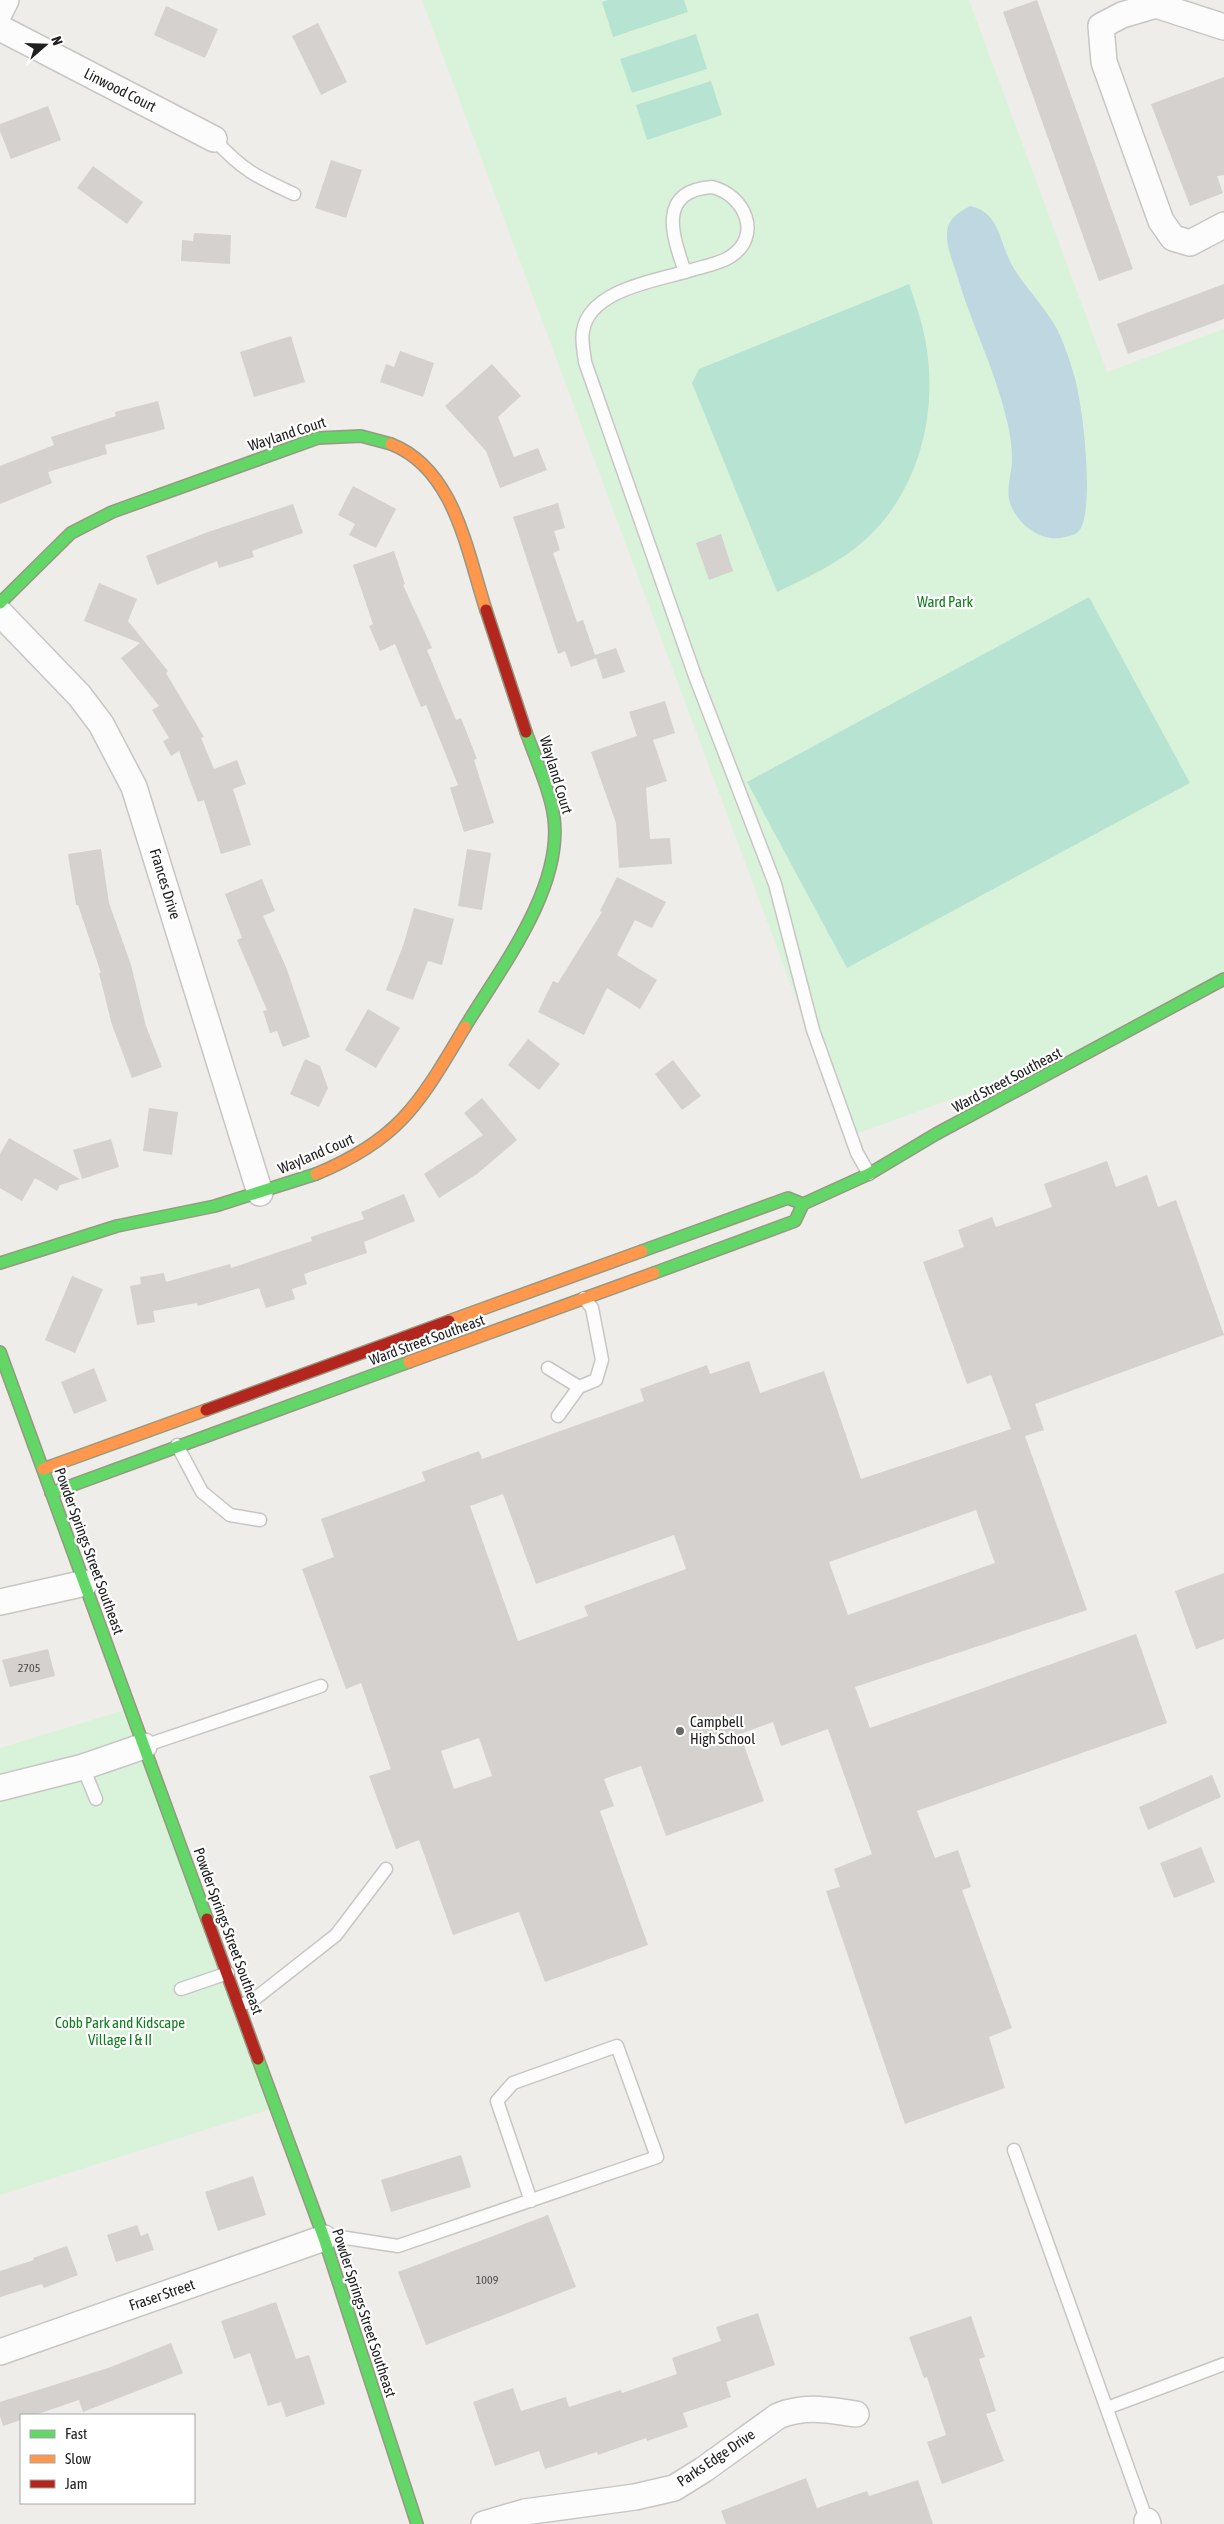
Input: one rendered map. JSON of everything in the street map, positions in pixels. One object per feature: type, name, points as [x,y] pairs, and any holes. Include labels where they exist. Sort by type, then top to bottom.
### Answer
[{"type":"street","points":[[0,12],[6,0]]},
{"type":"street","points":[[1224,26],[1156,5],[1122,15],[1101,26],[1104,62],[1161,221],[1173,238],[1190,243],[1224,225]]},
{"type":"street","name":"Linwood Court","points":[[0,28],[214,139]]},
{"type":"street","name":"Wayland Court","points":[[0,603],[36,565],[71,533],[112,512],[318,438],[341,433],[361,434],[397,448],[424,465],[438,481],[450,503],[554,816],[556,840],[555,858],[540,900],[531,916],[424,1095],[404,1119],[378,1142],[348,1161],[308,1178],[215,1206],[117,1226],[0,1263]]},
{"type":"street","name":"Frances Drive","points":[[0,613],[79,695],[101,724],[134,787],[260,1193]]},
{"type":"street","name":"Ward Street Southeast","points":[[52,1494],[795,1220],[803,1204],[869,1174],[936,1134],[1224,978]]},
{"type":"street","name":"Ward Street Southeast","points":[[43,1469],[788,1198],[803,1204]]},
{"type":"street","name":"Powder Springs Street Southeast","points":[[0,1352],[324,2238],[417,2524]]},
{"type":"street","points":[[0,1602],[84,1583]]},
{"type":"street","points":[[0,1788],[83,1767],[144,1746]]},
{"type":"street","name":"Fraser Street","points":[[0,2352],[324,2238]]},
{"type":"street","name":"Parks Edge Drive","points":[[484,2524],[525,2512],[636,2497],[667,2490],[689,2480],[767,2423],[790,2411],[817,2408],[856,2414]]},
{"type":"lane","points":[[214,139],[236,163],[255,176],[294,194]]},
{"type":"lane","points":[[685,272],[671,228],[676,206],[683,198],[696,190],[712,187],[731,194],[744,210],[747,220],[744,240],[730,257],[685,272],[631,288],[602,302],[591,310],[582,332],[585,362],[696,676],[775,884],[813,1030],[852,1140],[869,1174]]},
{"type":"lane","points":[[553,1283],[586,1298],[592,1308],[602,1360],[596,1380],[579,1387],[558,1416]]},
{"type":"lane","points":[[548,1368],[579,1387]]},
{"type":"lane","points":[[169,1423],[178,1447],[202,1492],[230,1515],[260,1520]]},
{"type":"lane","points":[[144,1746],[321,1686]]},
{"type":"lane","points":[[83,1767],[96,1799]]},
{"type":"lane","points":[[240,2005],[252,2001],[336,1935],[386,1869]]},
{"type":"lane","points":[[181,1989],[228,1973]]},
{"type":"lane","points":[[324,2238],[340,2238],[398,2246],[657,2157],[617,2046],[513,2083],[497,2101],[531,2200]]},
{"type":"lane","points":[[1014,2150],[1147,2522]]},
{"type":"lane","points":[[1107,2408],[1224,2364]]},
{"type":"green space","name":"Ward Park","points":[[422,0],[969,0],[1107,372],[1224,329],[1224,982],[1118,1038],[848,1137]]},
{"type":"green space","points":[[608,0],[684,0],[688,12],[613,37],[602,2]]},
{"type":"green space","points":[[696,34],[707,69],[632,93],[620,59]]},
{"type":"green space","points":[[711,81],[722,115],[647,140],[636,105]]},
{"type":"green space","points":[[909,284],[924,333],[929,376],[929,402],[925,428],[919,453],[910,477],[898,500],[883,521],[865,540],[834,563],[777,592],[692,383],[699,369]]},
{"type":"green space","points":[[1089,597],[1190,783],[847,968],[747,782]]},
{"type":"green space","name":"Cobb Park and Kidscape Village I & II","points":[[125,1710],[277,2107],[0,2195],[0,1748]]},
{"type":"water","points":[[970,206],[980,209],[993,221],[1012,265],[1047,313],[1058,331],[1067,352],[1081,407],[1087,476],[1085,515],[1080,530],[1070,536],[1049,538],[1034,532],[1016,515],[1010,502],[1008,490],[1012,454],[1007,421],[997,384],[963,293],[948,243],[947,232],[950,222],[956,215]]},
{"type":"building","points":[[1037,0],[1133,269],[1099,281],[1003,12]]},
{"type":"building","points":[[166,6],[218,29],[205,58],[154,35]]},
{"type":"building","points":[[318,23],[347,82],[321,95],[292,36]]},
{"type":"building","points":[[1224,77],[1224,175],[1217,176],[1223,193],[1190,206],[1151,104]]},
{"type":"building","points":[[48,106],[61,140],[11,159],[0,131],[0,124]]},
{"type":"building","points":[[331,160],[362,170],[346,218],[315,208]]},
{"type":"building","points":[[93,166],[143,202],[127,224],[77,188]]},
{"type":"building","points":[[194,233],[231,235],[230,264],[181,261],[182,240],[193,241]]},
{"type":"building","points":[[1224,284],[1224,319],[1128,354],[1117,324]]},
{"type":"building","points":[[291,336],[305,382],[254,397],[240,352]]},
{"type":"building","points":[[400,351],[434,363],[423,397],[380,382],[386,364],[394,367]]},
{"type":"building","points":[[492,364],[521,396],[498,417],[514,457],[538,448],[547,470],[500,488],[486,451],[445,406]]},
{"type":"building","points":[[158,401],[165,429],[105,445],[107,454],[48,472],[52,483],[0,504],[0,466],[54,445],[51,437],[116,416],[115,412]]},
{"type":"building","points":[[353,486],[396,509],[376,548],[349,535],[355,524],[338,515]]},
{"type":"building","points":[[558,503],[565,528],[554,531],[560,550],[553,553],[577,622],[583,620],[596,658],[571,667],[565,651],[558,654],[513,517]]},
{"type":"building","points":[[293,504],[303,533],[252,551],[254,557],[219,568],[217,561],[157,585],[146,556],[208,532]]},
{"type":"building","points":[[721,534],[733,571],[709,580],[696,543]]},
{"type":"building","points":[[394,551],[405,584],[403,585],[432,648],[427,650],[456,720],[461,718],[477,759],[474,760],[494,823],[464,832],[450,788],[458,785],[426,705],[421,707],[395,644],[380,651],[369,626],[373,624],[353,565]]},
{"type":"building","points":[[99,583],[137,599],[128,621],[168,671],[166,673],[204,737],[201,738],[214,769],[237,760],[246,784],[233,789],[251,845],[221,854],[204,800],[198,802],[179,751],[171,756],[163,741],[169,738],[152,710],[159,706],[121,658],[140,643],[84,621]]},
{"type":"building","points":[[616,648],[625,672],[603,679],[595,655]]},
{"type":"building","points":[[665,701],[675,733],[653,740],[667,781],[646,788],[650,839],[670,838],[672,864],[619,868],[616,823],[591,752],[637,736],[629,712]]},
{"type":"building","points":[[101,849],[109,903],[131,965],[146,1026],[162,1067],[132,1078],[112,1025],[99,973],[101,973],[78,905],[76,905],[68,854]]},
{"type":"building","points":[[467,849],[491,853],[482,910],[458,906]]},
{"type":"building","points":[[617,877],[666,902],[652,928],[635,920],[617,955],[657,980],[640,1009],[607,988],[584,1035],[538,1012],[553,981],[558,983],[602,912],[600,911]]},
{"type":"building","points":[[262,879],[275,911],[263,916],[286,967],[310,1037],[283,1047],[277,1031],[270,1033],[263,1011],[267,1010],[237,940],[242,938],[225,894]]},
{"type":"building","points":[[414,908],[454,919],[442,965],[428,961],[413,1000],[386,990],[404,943]]},
{"type":"building","points":[[368,1009],[400,1028],[376,1068],[345,1050]]},
{"type":"building","points":[[528,1039],[560,1064],[539,1090],[508,1065]]},
{"type":"building","points":[[305,1059],[320,1066],[328,1088],[319,1107],[290,1094]]},
{"type":"building","points":[[673,1060],[701,1096],[682,1110],[655,1074]]},
{"type":"building","points":[[482,1098],[517,1140],[477,1174],[439,1198],[424,1174],[483,1135],[464,1113]]},
{"type":"building","points":[[149,1108],[178,1112],[172,1155],[143,1151]]},
{"type":"building","points":[[9,1138],[80,1179],[60,1185],[57,1191],[35,1178],[22,1201],[0,1188],[0,1154]]},
{"type":"building","points":[[111,1139],[119,1167],[82,1179],[73,1150]]},
{"type":"building","name":"Campbell High School","points":[[1107,1161],[1116,1187],[1147,1175],[1158,1207],[1176,1200],[1224,1335],[1035,1404],[1044,1430],[1025,1436],[1087,1610],[855,1687],[870,1728],[1136,1634],[1167,1723],[917,1811],[935,1858],[958,1850],[971,1887],[962,1890],[1012,2028],[989,2037],[1005,2088],[905,2124],[826,1891],[840,1887],[834,1869],[872,1854],[828,1729],[781,1746],[773,1722],[740,1734],[764,1801],[666,1836],[641,1766],[604,1779],[614,1806],[600,1811],[648,1945],[545,1982],[519,1912],[453,1935],[419,1840],[396,1849],[369,1776],[391,1769],[361,1683],[346,1689],[302,1569],[334,1557],[321,1519],[425,1481],[422,1472],[479,1451],[482,1459],[644,1401],[640,1389],[707,1365],[710,1374],[749,1361],[760,1393],[824,1371],[861,1479],[1011,1429],[991,1375],[967,1384],[923,1262],[964,1247],[958,1230],[992,1217],[996,1227],[1052,1207],[1044,1184]],"holes":[[[503,1494],[536,1584],[674,1535],[686,1569],[584,1606],[588,1616],[518,1641],[470,1506]],[[976,1510],[995,1563],[848,1615],[829,1562]],[[479,1738],[492,1776],[454,1789],[441,1751]]]},
{"type":"building","points":[[404,1194],[415,1221],[364,1242],[367,1253],[304,1274],[307,1284],[292,1289],[295,1299],[266,1308],[259,1288],[198,1306],[197,1303],[153,1311],[155,1322],[137,1325],[130,1286],[141,1284],[140,1277],[164,1273],[166,1282],[230,1264],[231,1268],[312,1241],[311,1237],[364,1219],[361,1212]]},
{"type":"building","points":[[72,1276],[103,1289],[75,1353],[45,1340]]},
{"type":"building","points":[[94,1368],[107,1401],[74,1414],[61,1382]]},
{"type":"building","points":[[1224,1573],[1224,1639],[1196,1649],[1175,1591]]},
{"type":"building","points":[[48,1649],[55,1676],[10,1687],[2,1660]]},
{"type":"building","points":[[1212,1775],[1221,1797],[1148,1830],[1139,1807]]},
{"type":"building","points":[[1201,1847],[1215,1882],[1174,1898],[1160,1863]]},
{"type":"building","points":[[461,2155],[471,2187],[391,2212],[381,2180]]},
{"type":"building","points":[[253,2176],[266,2215],[218,2231],[205,2192]]},
{"type":"building","points":[[548,2215],[576,2287],[426,2345],[398,2272]]},
{"type":"building","points":[[137,2225],[141,2236],[148,2233],[154,2250],[116,2262],[107,2235]]},
{"type":"building","points":[[67,2246],[78,2275],[44,2288],[42,2284],[0,2297],[0,2271],[34,2260],[33,2258]]},
{"type":"building","points":[[276,2302],[296,2359],[309,2355],[325,2404],[286,2417],[281,2402],[268,2406],[250,2353],[234,2359],[221,2321]]},
{"type":"building","points":[[758,2313],[775,2365],[726,2382],[731,2397],[683,2413],[688,2427],[647,2441],[646,2438],[598,2455],[597,2452],[545,2469],[539,2451],[495,2466],[473,2402],[513,2388],[521,2411],[566,2397],[569,2407],[621,2390],[622,2393],[677,2374],[672,2358],[721,2341],[716,2327]]},
{"type":"building","points":[[971,2316],[985,2357],[979,2359],[996,2411],[986,2414],[1004,2461],[942,2484],[927,2442],[946,2435],[927,2377],[924,2378],[909,2337]]},
{"type":"building","points":[[171,2343],[183,2373],[83,2412],[79,2400],[38,2414],[20,2414],[20,2420],[3,2426],[0,2416],[0,2402],[111,2367]]},
{"type":"building","points":[[806,2478],[817,2508],[867,2491],[869,2496],[918,2480],[933,2524],[726,2524],[721,2511]]},
{"type":"traffic: fast","points":[[0,603],[71,533],[112,512],[318,438],[361,436],[391,444]]},
{"type":"traffic: fast","points":[[465,1027],[526,927],[539,900],[549,872],[554,845],[554,818],[546,786],[526,732]]},
{"type":"traffic: fast","points":[[654,1273],[795,1221],[803,1204],[869,1174],[936,1134],[1224,979]]},
{"type":"traffic: fast","points":[[0,1263],[117,1226],[215,1206],[316,1174]]},
{"type":"traffic: fast","points":[[642,1251],[788,1198],[803,1204]]},
{"type":"traffic: fast","points":[[0,1352],[207,1919]]},
{"type":"traffic: fast","points":[[51,1493],[409,1362]]},
{"type":"traffic: fast","points":[[258,2059],[324,2238],[417,2524]]},
{"type":"traffic: slow","points":[[391,444],[413,456],[430,472],[444,492],[464,539],[486,610]]},
{"type":"traffic: slow","points":[[316,1174],[345,1161],[369,1147],[406,1116],[435,1077],[465,1027]]},
{"type":"traffic: slow","points":[[449,1321],[642,1251]]},
{"type":"traffic: slow","points":[[409,1362],[654,1273]]},
{"type":"traffic: slow","points":[[43,1469],[206,1410]]},
{"type":"traffic: jam","points":[[486,610],[526,732]]},
{"type":"traffic: jam","points":[[206,1410],[449,1321]]},
{"type":"traffic: jam","points":[[207,1919],[258,2059]]},
{"type":"place","name":"Campbell High School","points":[[680,1731]]}]
